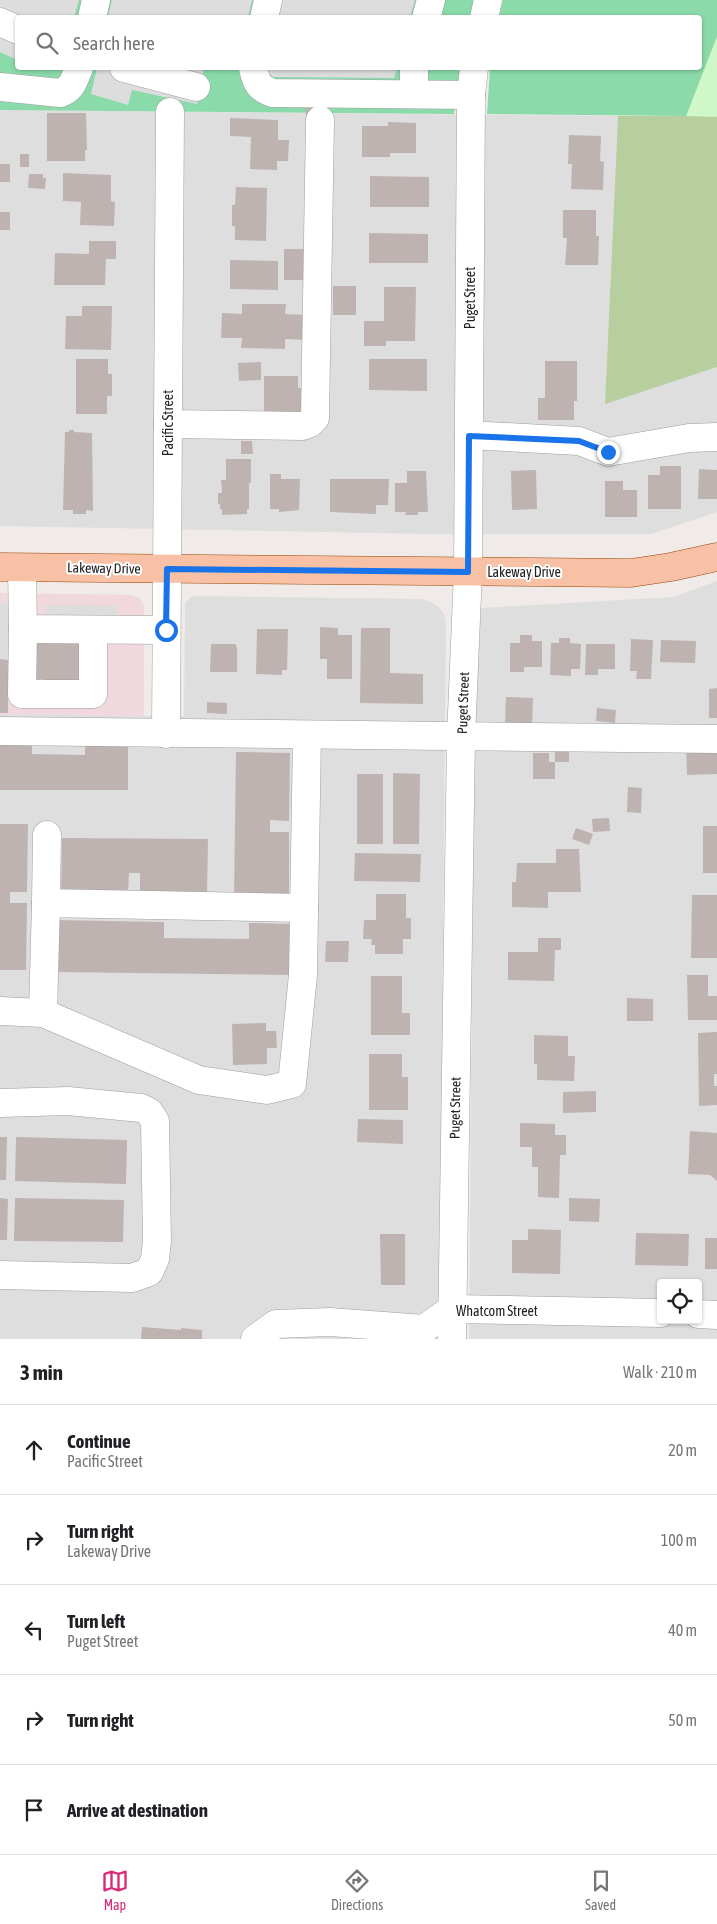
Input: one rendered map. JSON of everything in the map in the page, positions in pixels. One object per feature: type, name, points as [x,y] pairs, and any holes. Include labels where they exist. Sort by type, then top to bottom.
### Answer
[{"type":"main road","name":"Lakeway Drive","points":[[11,567],[636,572],[671,567],[717,556]]},
{"type":"street","points":[[93,15],[96,0]]},
{"type":"street","points":[[265,15],[268,0]]},
{"type":"street","points":[[427,15],[431,0]]},
{"type":"street","points":[[485,15],[488,0]]},
{"type":"street","points":[[0,22],[15,29]]},
{"type":"street","points":[[0,87],[60,93],[68,90],[73,84],[78,70]]},
{"type":"street","points":[[132,70],[196,87]]},
{"type":"street","points":[[254,70],[258,84],[263,90],[273,93],[414,80],[471,95]]},
{"type":"street","name":"Puget Street","points":[[452,1339],[461,737],[468,572],[471,95],[474,70]]},
{"type":"street","name":"Pacific Street","points":[[166,734],[170,112]]},
{"type":"street","points":[[168,424],[303,426],[315,418],[320,120]]},
{"type":"street","points":[[469,436],[579,441],[608,452],[689,438],[717,437]]},
{"type":"street","points":[[11,567],[22,629],[22,694],[93,694],[93,630]]},
{"type":"street","points":[[22,629],[166,630]]},
{"type":"street","points":[[0,731],[308,736],[717,739]]},
{"type":"street","points":[[0,1011],[44,1013],[199,1080],[267,1090],[292,1084],[303,975],[308,736]]},
{"type":"street","points":[[44,1013],[47,835]]},
{"type":"street","points":[[46,903],[304,908]]},
{"type":"street","points":[[0,1103],[68,1101],[141,1108],[149,1112],[155,1121],[157,1241],[155,1259],[149,1272],[132,1278],[0,1275]]},
{"type":"street","name":"Whatcom Street","points":[[254,1339],[276,1324],[330,1322],[424,1329],[452,1309],[657,1313]]},
{"type":"street","points":[[702,1314],[717,1314]]},
{"type":"shaded area","points":[[0,0],[79,0],[75,15],[15,15],[15,59],[0,52]]},
{"type":"shaded area","points":[[112,0],[252,0],[248,15],[108,15]]},
{"type":"shaded area","points":[[282,0],[415,0],[411,15],[279,15]]},
{"type":"shaded area","points":[[97,70],[204,70],[197,104],[132,90],[128,105],[91,94]]},
{"type":"shaded area","points":[[266,70],[396,70],[394,78],[273,77]]},
{"type":"shaded area","points":[[0,110],[618,116],[605,403],[717,367],[717,512],[651,534],[429,534],[0,526]]},
{"type":"shaded area","points":[[717,581],[717,1339],[469,1339],[474,751],[481,608],[673,597]]},
{"type":"shaded area","points":[[0,593],[132,595],[140,598],[144,607],[144,716],[0,714]]},
{"type":"shaded area","points":[[191,597],[423,599],[439,607],[444,614],[446,624],[439,1339],[0,1339],[0,714],[184,716],[185,603]]},
{"type":"shaded area","points":[[0,603],[9,603],[8,660],[0,659]]},
{"type":"shaded area","points":[[45,605],[117,606],[116,637],[44,636]]},
{"type":"green space","points":[[0,0],[474,0],[471,15],[15,15],[15,70],[460,70],[454,114],[0,110]]},
{"type":"green space","points":[[503,0],[717,0],[717,36],[686,116],[487,114],[490,70],[702,70],[702,15],[499,15]]},
{"type":"green space","points":[[717,0],[717,367],[605,404],[618,116],[686,116],[699,70],[702,70],[702,16]]},
{"type":"green space","points":[[717,36],[717,117],[686,116]]},
{"type":"building","points":[[305,105],[318,105],[318,115],[306,115]]},
{"type":"building","points":[[47,113],[86,113],[87,150],[85,150],[85,161],[47,161]]},
{"type":"building","points":[[230,118],[278,120],[278,140],[289,140],[288,161],[277,161],[277,170],[250,169],[251,137],[230,136]]},
{"type":"building","points":[[388,122],[416,123],[416,153],[390,153],[390,157],[362,157],[362,126],[388,126]]},
{"type":"building","points":[[569,135],[601,136],[600,161],[604,162],[603,190],[571,189],[572,164],[568,164]]},
{"type":"building","points":[[20,154],[29,154],[29,167],[20,167]]},
{"type":"building","points":[[0,164],[10,164],[10,182],[0,182]]},
{"type":"building","points":[[63,173],[111,175],[111,201],[115,202],[114,226],[80,225],[81,202],[63,201]]},
{"type":"building","points":[[29,174],[43,174],[43,178],[46,178],[45,189],[28,188]]},
{"type":"building","points":[[370,176],[429,177],[429,207],[370,207]]},
{"type":"building","points":[[236,187],[267,188],[266,241],[235,240],[235,226],[232,226],[232,205],[235,205]]},
{"type":"building","points":[[563,210],[596,210],[596,236],[599,236],[598,265],[565,265],[567,238],[563,238]]},
{"type":"building","points":[[0,212],[10,212],[10,230],[0,230]]},
{"type":"building","points":[[369,233],[428,234],[428,263],[369,263]]},
{"type":"building","points":[[89,241],[116,241],[116,259],[106,259],[105,285],[54,285],[55,253],[89,254]]},
{"type":"building","points":[[284,249],[311,249],[311,280],[284,280]]},
{"type":"building","points":[[230,260],[278,261],[278,290],[230,289]]},
{"type":"building","points":[[333,286],[356,286],[356,315],[333,315]]},
{"type":"building","points":[[384,287],[416,287],[415,341],[386,341],[386,346],[364,346],[364,321],[384,321]]},
{"type":"building","points":[[242,304],[286,304],[285,314],[305,315],[305,340],[285,339],[285,349],[241,348],[242,338],[221,338],[222,313],[242,314]]},
{"type":"building","points":[[82,306],[112,306],[111,350],[65,349],[66,316],[82,316]]},
{"type":"building","points":[[76,359],[108,359],[108,374],[112,374],[112,396],[107,396],[107,414],[76,414]]},
{"type":"building","points":[[369,359],[427,359],[427,391],[369,390]]},
{"type":"building","points":[[545,361],[577,361],[577,401],[574,401],[574,420],[538,420],[538,398],[545,398]]},
{"type":"building","points":[[261,362],[261,380],[239,381],[238,363]]},
{"type":"building","points":[[264,376],[298,376],[298,388],[301,388],[301,412],[264,412]]},
{"type":"building","points":[[69,430],[92,433],[93,511],[86,510],[86,514],[73,514],[73,510],[63,510],[65,432],[69,432]]},
{"type":"building","points":[[241,441],[252,441],[253,454],[241,454]]},
{"type":"building","points":[[226,459],[251,459],[251,483],[249,483],[249,509],[247,509],[247,514],[222,515],[222,509],[220,509],[220,504],[218,504],[218,493],[222,493],[221,480],[226,480]]},
{"type":"building","points":[[660,466],[681,466],[681,509],[648,509],[648,475],[660,475]]},
{"type":"building","points":[[699,469],[717,470],[717,499],[698,499]]},
{"type":"building","points":[[536,470],[537,509],[512,510],[511,471]]},
{"type":"building","points":[[407,471],[426,471],[428,512],[418,512],[418,515],[405,515],[406,512],[395,512],[395,483],[407,483]]},
{"type":"building","points":[[270,474],[281,474],[281,479],[300,479],[299,510],[279,512],[279,509],[270,509]]},
{"type":"building","points":[[330,479],[389,479],[388,505],[376,505],[376,514],[330,512]]},
{"type":"building","points":[[605,481],[623,481],[623,490],[637,490],[637,517],[605,517]]},
{"type":"building","points":[[320,627],[338,628],[338,635],[352,635],[352,679],[327,679],[327,659],[320,659]]},
{"type":"building","points":[[361,628],[390,628],[390,673],[423,674],[423,704],[360,703]]},
{"type":"building","points":[[257,629],[288,629],[287,670],[282,670],[282,675],[256,674]]},
{"type":"building","points":[[520,635],[532,635],[532,641],[542,641],[542,667],[524,667],[524,672],[510,672],[510,643],[520,643]]},
{"type":"building","points":[[559,638],[570,638],[570,643],[581,644],[580,669],[571,669],[571,676],[550,675],[551,643],[559,643]]},
{"type":"building","points":[[26,639],[48,639],[48,643],[87,644],[86,681],[45,692],[45,679],[33,679]]},
{"type":"building","points":[[631,639],[653,640],[651,679],[636,679],[637,671],[630,671]]},
{"type":"building","points":[[661,640],[696,641],[695,663],[660,662]]},
{"type":"building","points":[[211,644],[236,644],[237,672],[210,672]]},
{"type":"building","points":[[586,644],[615,644],[615,669],[598,669],[598,675],[585,675]]},
{"type":"building","points":[[0,659],[8,660],[8,713],[0,713]]},
{"type":"building","points":[[717,688],[717,718],[709,718],[709,689]]},
{"type":"building","points":[[506,697],[533,698],[532,725],[505,724]]},
{"type":"building","points":[[207,702],[227,703],[227,714],[207,713]]},
{"type":"building","points":[[597,708],[616,710],[615,723],[596,721]]},
{"type":"building","points":[[0,737],[32,737],[32,754],[85,755],[85,740],[128,740],[128,790],[0,790]]},
{"type":"building","points":[[555,741],[569,741],[569,762],[555,762]]},
{"type":"building","points":[[717,744],[717,774],[687,775],[686,745]]},
{"type":"building","points":[[236,752],[290,753],[289,821],[270,820],[270,832],[289,832],[289,898],[234,897]]},
{"type":"building","points":[[533,753],[549,753],[549,762],[555,762],[555,779],[533,779]]},
{"type":"building","points":[[393,773],[420,774],[419,844],[393,844]]},
{"type":"building","points":[[357,774],[383,774],[383,844],[357,844]]},
{"type":"building","points":[[628,787],[642,788],[641,813],[627,812]]},
{"type":"building","points":[[609,818],[610,831],[593,832],[592,819]]},
{"type":"building","points":[[0,824],[28,824],[27,892],[10,892],[10,903],[27,903],[26,970],[0,970]]},
{"type":"building","points":[[703,826],[717,826],[717,873],[703,873]]},
{"type":"building","points":[[576,828],[593,834],[589,845],[572,839]]},
{"type":"building","points":[[62,838],[208,839],[207,894],[140,893],[140,873],[129,873],[128,893],[61,892]]},
{"type":"building","points":[[556,849],[579,849],[581,892],[548,892],[548,908],[512,907],[512,882],[516,882],[517,863],[556,863]]},
{"type":"building","points":[[355,853],[421,854],[420,882],[354,881]]},
{"type":"building","points":[[376,894],[406,894],[406,918],[411,918],[411,939],[403,939],[403,954],[375,954],[375,945],[371,945],[372,939],[363,939],[364,920],[376,920]]},
{"type":"building","points":[[692,895],[717,895],[717,958],[691,958]]},
{"type":"building","points":[[55,920],[164,922],[164,938],[249,939],[249,923],[293,924],[292,975],[54,972]]},
{"type":"building","points":[[538,938],[561,938],[561,950],[555,950],[554,981],[508,980],[508,952],[538,952]]},
{"type":"building","points":[[326,941],[349,941],[348,962],[325,962]]},
{"type":"building","points":[[687,975],[708,975],[708,996],[717,996],[717,1020],[688,1020]]},
{"type":"building","points":[[371,976],[402,976],[402,1013],[410,1013],[410,1035],[371,1035]]},
{"type":"building","points":[[627,998],[653,999],[653,1021],[627,1021]]},
{"type":"building","points":[[266,1023],[266,1031],[276,1031],[277,1048],[267,1048],[267,1064],[233,1065],[232,1024]]},
{"type":"building","points":[[717,1032],[717,1074],[714,1074],[714,1086],[717,1086],[717,1105],[699,1106],[698,1033]]},
{"type":"building","points":[[534,1035],[568,1036],[568,1056],[575,1056],[574,1081],[537,1080],[537,1064],[534,1064]]},
{"type":"building","points":[[369,1054],[402,1054],[402,1077],[408,1077],[408,1110],[369,1110]]},
{"type":"building","points":[[596,1091],[596,1112],[563,1113],[563,1092]]},
{"type":"building","points":[[358,1119],[403,1120],[403,1144],[357,1142]]},
{"type":"building","points":[[520,1123],[555,1124],[555,1135],[566,1135],[566,1155],[560,1155],[559,1198],[538,1197],[538,1167],[532,1167],[532,1147],[520,1147]]},
{"type":"building","points":[[690,1131],[717,1133],[717,1181],[710,1175],[688,1174]]},
{"type":"building","points":[[0,1137],[7,1137],[6,1180],[0,1180]]},
{"type":"building","points":[[16,1137],[127,1140],[126,1184],[15,1181]]},
{"type":"building","points":[[0,1198],[8,1199],[7,1240],[0,1240]]},
{"type":"building","points":[[15,1198],[124,1200],[123,1242],[14,1241]]},
{"type":"building","points":[[569,1198],[600,1199],[599,1222],[569,1221]]},
{"type":"building","points":[[528,1229],[561,1230],[560,1274],[512,1273],[512,1240],[528,1240]]},
{"type":"building","points":[[636,1233],[689,1234],[688,1266],[635,1265]]},
{"type":"building","points":[[380,1234],[405,1234],[405,1285],[381,1285]]},
{"type":"building","points":[[705,1238],[717,1238],[717,1269],[705,1269]]},
{"type":"building","points":[[142,1327],[202,1330],[202,1339],[141,1339]]},
{"type":"route","points":[[166,630],[167,569],[468,572],[469,436],[579,441],[608,452]]}]
